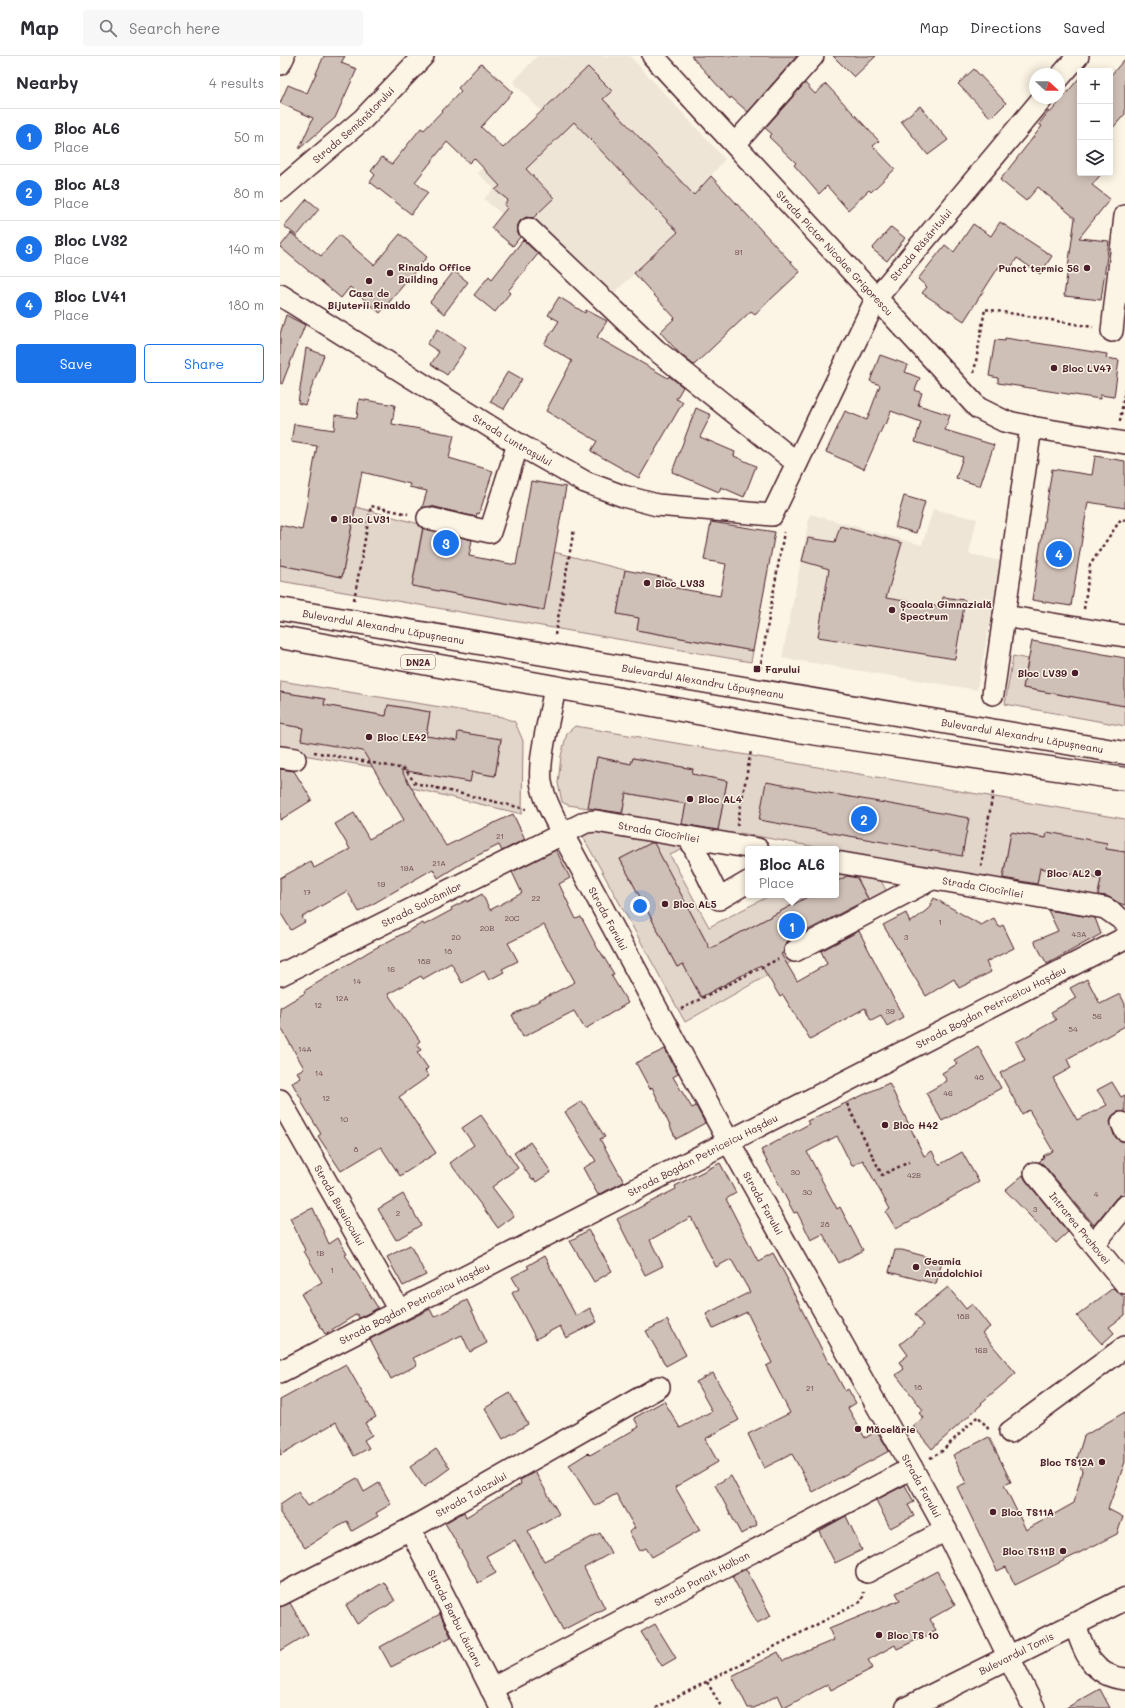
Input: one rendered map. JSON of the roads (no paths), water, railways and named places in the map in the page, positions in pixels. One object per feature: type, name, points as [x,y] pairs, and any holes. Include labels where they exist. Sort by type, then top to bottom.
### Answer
[{"type":"main road","name":"Bulevardul Alexandru Lăpușneanu","points":[[280,609],[1125,753]]},
{"type":"main road","name":"DN2A","points":[[280,637],[790,730],[1125,779]]},
{"type":"main road","name":"Bulevardul Tomis","points":[[907,1708],[1125,1599]]},
{"type":"street","points":[[280,64],[284,56]]},
{"type":"street","name":"Strada Semănătorului","points":[[280,190],[363,119],[424,56]]},
{"type":"street","name":"Strada Pictor Nicolae Grigorescu","points":[[653,56],[978,408],[1004,421],[1121,442]]},
{"type":"street","points":[[735,144],[813,56]]},
{"type":"street","points":[[1065,71],[1078,56]]},
{"type":"street","name":"Strada Răsăritului","points":[[772,515],[877,297],[1038,104]]},
{"type":"street","points":[[1112,331],[1125,216]]},
{"type":"street","points":[[529,229],[656,350],[796,463]]},
{"type":"street","name":"Strada Luntrașului","points":[[280,295],[518,444],[585,482],[623,496],[657,505],[772,515]]},
{"type":"street","points":[[993,694],[1031,427]]},
{"type":"street","points":[[428,518],[490,532],[518,444]]},
{"type":"street","points":[[1004,616],[1125,636]]},
{"type":"street","name":"Strada Farului","points":[[555,687],[542,760],[541,781],[545,797],[562,834],[729,1142],[946,1530],[1034,1708]]},
{"type":"street","name":"Strada Ciocîrliei","points":[[562,834],[586,822],[596,821],[745,847]]},
{"type":"street","name":"Strada Salcâmilor","points":[[280,975],[562,834]]},
{"type":"street","points":[[689,837],[719,899],[745,884]]},
{"type":"street","name":"Strada Ciocîrliei","points":[[839,863],[1105,908],[1125,922]]},
{"type":"street","points":[[795,951],[932,879]]},
{"type":"street","name":"Strada Bogdan Petriceicu Hașdeu","points":[[280,1372],[1125,938]]},
{"type":"street","name":"Strada Busuiocului","points":[[280,1100],[399,1310]]},
{"type":"street","name":"Intrarea Prahovei","points":[[1035,1173],[1125,1283]]},
{"type":"street","points":[[1094,1244],[1125,1206]]},
{"type":"street","points":[[1002,1434],[1125,1347]]},
{"type":"street","name":"Strada Talazului","points":[[280,1595],[410,1529],[659,1387]]},
{"type":"street","name":"Strada Panait Holban","points":[[491,1689],[912,1468]]},
{"type":"street","name":"Strada Barbu Lăutaru","points":[[410,1529],[501,1708]]},
{"type":"street","points":[[867,1572],[946,1530]]},
{"type":"street","points":[[1075,1624],[1081,1644],[1090,1662],[1107,1675],[1125,1679]]},
{"type":"place","name":"Punct termic 56","points":[[1087,268]]},
{"type":"place","name":"Rinaldo Office Building","points":[[390,273]]},
{"type":"place","name":"Casa de Bijuterii Rinaldo","points":[[369,281]]},
{"type":"place","name":"Bloc LV47","points":[[1054,368]]},
{"type":"place","name":"Bloc LV31","points":[[334,519]]},
{"type":"place","name":"Bloc LV32","points":[[446,543]]},
{"type":"place","name":"Bloc LV41","points":[[1059,554]]},
{"type":"place","name":"Bloc LV33","points":[[647,583]]},
{"type":"place","name":"Școala Gimnazială Spectrum","points":[[892,610]]},
{"type":"place","name":"Farului","points":[[757,669]]},
{"type":"place","name":"Bloc LV39","points":[[1075,673]]},
{"type":"place","name":"Bloc LE42","points":[[369,737]]},
{"type":"place","name":"Bloc AL4","points":[[690,799]]},
{"type":"place","name":"Bloc AL3","points":[[864,819]]},
{"type":"place","name":"Bloc AL2","points":[[1098,873]]},
{"type":"place","name":"Bloc AL5","points":[[665,904]]},
{"type":"place","name":"Bloc AL6","points":[[792,926]]},
{"type":"place","name":"Bloc H42","points":[[885,1125]]},
{"type":"place","name":"Geamia Anadolchioi","points":[[916,1267]]},
{"type":"place","name":"Măcelărie","points":[[858,1429]]},
{"type":"place","name":"Bloc TS12A","points":[[1102,1462]]},
{"type":"place","name":"Bloc TS11A","points":[[993,1512]]},
{"type":"place","name":"Bloc TS11B","points":[[1063,1551]]},
{"type":"place","name":"Bloc TS 10","points":[[879,1635]]}]
